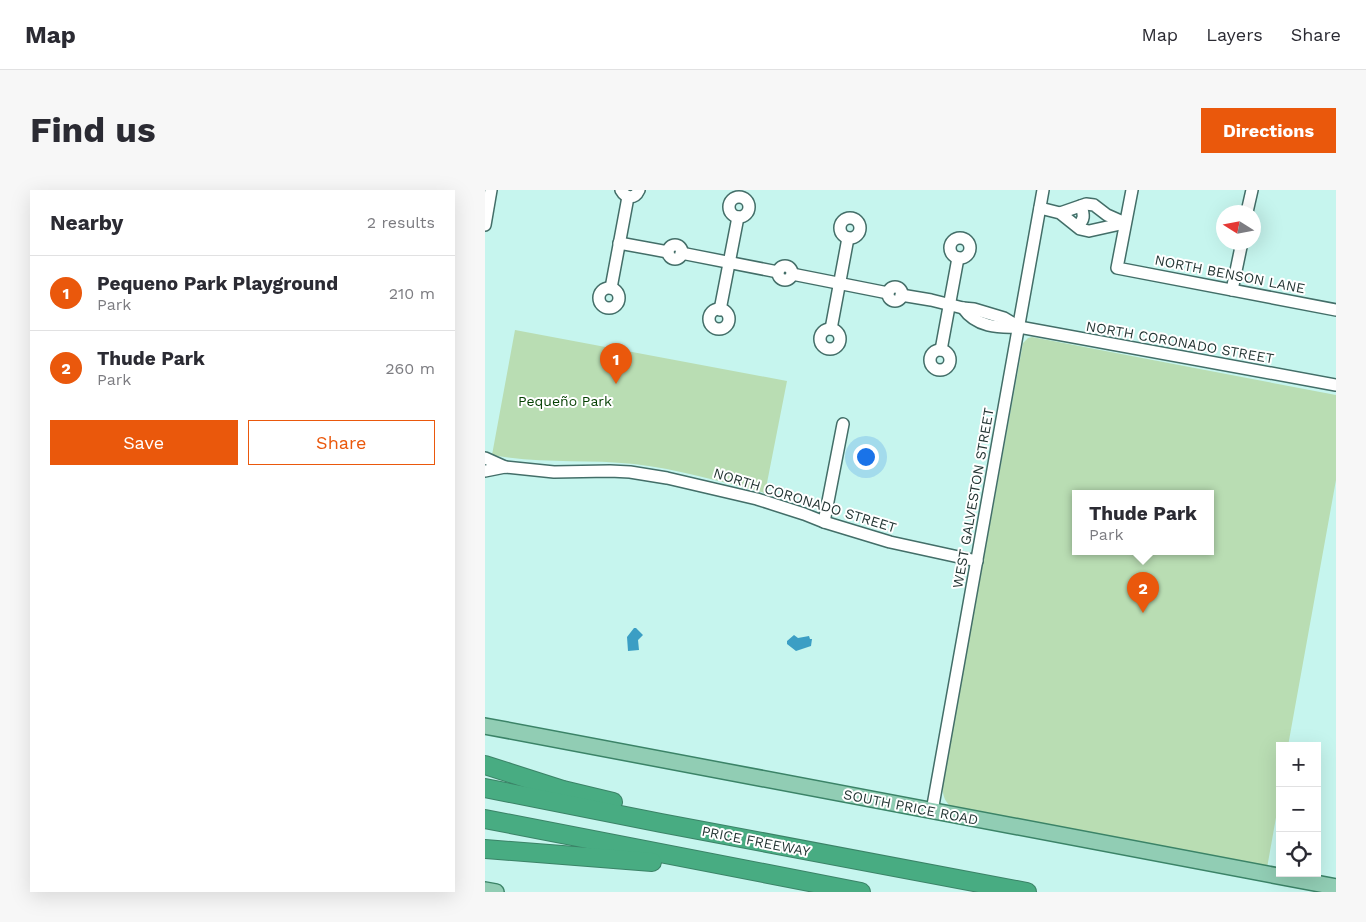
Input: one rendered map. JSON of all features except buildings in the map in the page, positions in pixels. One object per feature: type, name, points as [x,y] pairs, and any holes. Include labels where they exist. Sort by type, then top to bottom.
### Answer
[{"type":"highway","points":[[485,765],[563,790],[781,846]]},
{"type":"highway","name":"PRICE FREEWAY","points":[[485,788],[1027,892]]},
{"type":"highway","points":[[485,819],[861,892]]},
{"type":"highway","points":[[485,849],[624,858],[757,872]]},
{"type":"main road","name":"SOUTH PRICE ROAD","points":[[485,726],[1336,887]]},
{"type":"main road","points":[[485,890],[495,892]]},
{"type":"street","points":[[485,225],[491,190]]},
{"type":"street","points":[[611,288],[619,243],[624,193],[634,196],[639,190]]},
{"type":"street","name":"WEST GALVESTON STREET","points":[[932,811],[1043,190]]},
{"type":"street","points":[[1125,224],[1132,190]]},
{"type":"street","points":[[1249,205],[1252,190]]},
{"type":"street","points":[[1060,213],[1085,204],[1094,205],[1107,215],[1125,224]]},
{"type":"street","points":[[1077,226],[1082,222],[1084,213],[1081,206]]},
{"type":"street","points":[[1040,208],[1060,213],[1077,226],[1089,231],[1125,224]]},
{"type":"street","points":[[720,310],[737,217]]},
{"type":"street","name":"NORTH BENSON LANE","points":[[1125,224],[1117,268],[1336,310]]},
{"type":"street","points":[[831,329],[848,238]]},
{"type":"street","points":[[619,243],[668,252],[670,258],[675,259],[681,253],[778,272],[780,268],[786,266],[790,268],[792,274],[840,283]]},
{"type":"street","points":[[1232,290],[1240,250]]},
{"type":"street","points":[[941,350],[958,258]]},
{"type":"street","name":"NORTH CORONADO STREET","points":[[840,283],[888,293],[892,301],[897,301],[901,295],[950,304],[974,309],[986,319],[1004,318],[1019,327],[1336,385]]},
{"type":"street","points":[[824,522],[843,424]]},
{"type":"street","name":"NORTH CORONADO STREET","points":[[485,458],[505,467]]},
{"type":"street","name":"NORTH CORONADO STREET","points":[[485,470],[505,467],[554,472],[610,471],[649,474],[757,499],[890,542],[977,562]]},
{"type":"green space","name":"Pequeño Park","points":[[515,330],[787,381],[765,493],[700,476],[650,466],[528,460],[492,455]]},
{"type":"green space","points":[[1032,337],[1336,395],[1336,480],[1289,742],[1276,742],[1276,817],[1267,868],[954,809],[944,798],[943,783],[1023,343],[1028,338]]},
{"type":"water","points":[[634,628],[643,635],[638,640],[639,650],[628,651],[627,637]]},
{"type":"water","points":[[794,635],[798,638],[809,636],[812,639],[811,646],[796,651],[787,644],[787,641]]},
{"type":"place","name":"Pequeno Park Playground","points":[[616,384]]},
{"type":"place","name":"Thude Park","points":[[1143,613]]}]
